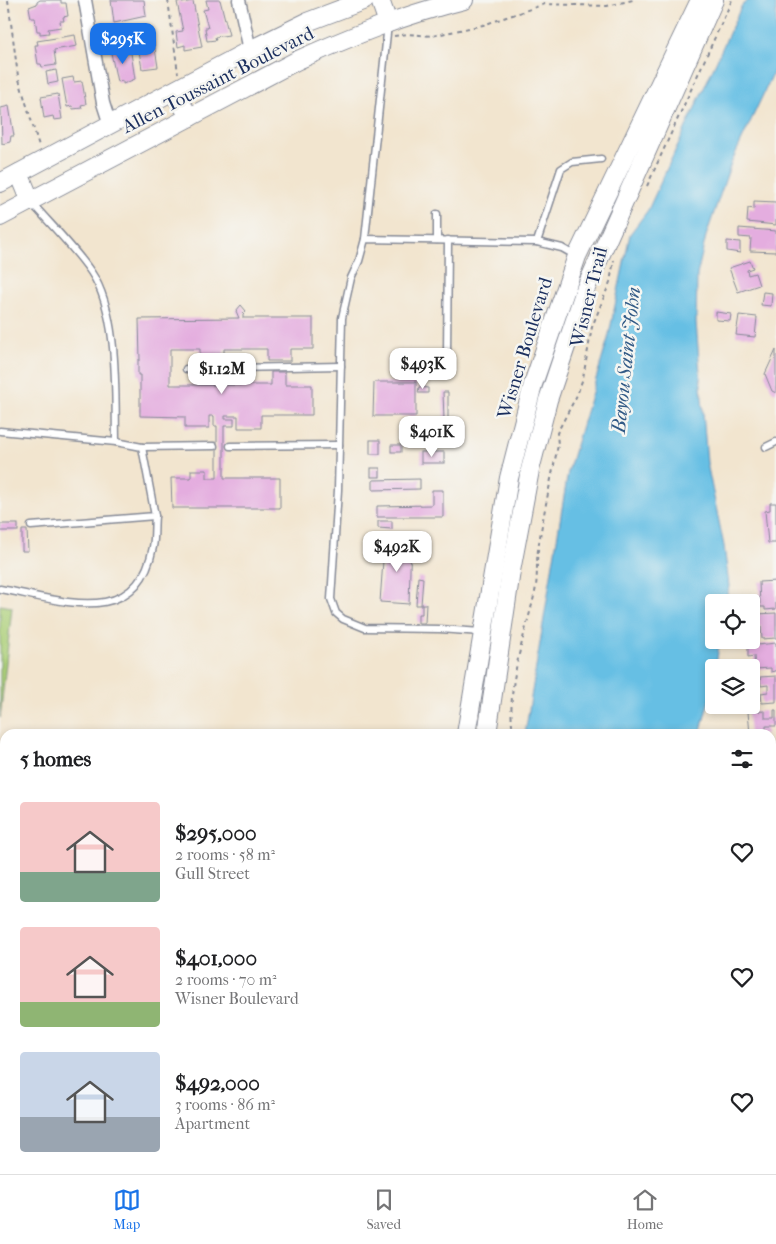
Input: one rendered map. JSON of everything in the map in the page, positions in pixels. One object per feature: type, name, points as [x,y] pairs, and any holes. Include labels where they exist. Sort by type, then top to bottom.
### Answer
[{"type":"street","points":[[85,0],[102,103],[110,125]]},
{"type":"street","points":[[240,0],[250,50]]},
{"type":"street","name":"Allen Toussaint Boulevard","points":[[0,183],[250,50],[307,22],[366,0]]},
{"type":"street","points":[[380,0],[388,30]]},
{"type":"street","name":"Allen Toussaint Boulevard","points":[[0,217],[298,60],[349,37],[388,30],[464,0]]},
{"type":"street","name":"Wisner Boulevard","points":[[467,729],[509,478],[533,384],[577,256],[619,164],[700,0]]},
{"type":"street","name":"Wisner Boulevard","points":[[488,729],[511,571],[530,470],[553,383],[596,265],[714,0]]},
{"type":"street","points":[[176,90],[190,117]]},
{"type":"street","points":[[619,164],[636,174]]},
{"type":"street","points":[[19,173],[31,202]]},
{"type":"street","points":[[577,256],[596,265]]},
{"type":"lane","points":[[388,30],[365,239],[346,296],[342,318],[339,445],[331,599],[336,613],[354,625],[365,628],[440,628],[483,632]]},
{"type":"lane","points":[[537,242],[562,169],[572,162],[600,159]]},
{"type":"lane","points":[[31,202],[92,274],[105,303],[115,380],[116,442]]},
{"type":"lane","points":[[437,214],[437,240]]},
{"type":"lane","points":[[365,239],[537,242],[562,248],[577,256]]},
{"type":"lane","points":[[447,356],[448,240]]},
{"type":"lane","points":[[186,369],[341,366]]},
{"type":"lane","points":[[0,431],[116,442],[142,447],[214,446]]},
{"type":"lane","points":[[766,447],[776,442]]},
{"type":"lane","points":[[230,446],[339,445]]},
{"type":"lane","points":[[0,589],[88,605],[114,602],[139,584],[154,547],[155,516],[142,447]]},
{"type":"lane","points":[[31,526],[155,516]]},
{"type":"path","points":[[8,0],[18,76],[43,160]]},
{"type":"path","points":[[168,0],[176,90]]},
{"type":"path","points":[[388,30],[432,36],[483,25],[545,4],[607,6],[632,0]]},
{"type":"path","points":[[644,193],[732,0]]},
{"type":"path","name":"Wisner Trail","points":[[512,729],[510,717],[514,674],[535,592],[540,535],[558,445],[557,433],[577,395],[583,378],[592,327],[610,282],[615,253]]},
{"type":"green space","points":[[0,605],[12,607],[0,718]]},
{"type":"water","name":"Bayou Saint John","points":[[749,0],[776,0],[776,67],[731,163],[706,236],[697,275],[696,322],[707,463],[724,546],[729,586],[728,594],[705,594],[705,649],[719,649],[717,659],[705,659],[705,714],[701,729],[526,729],[568,472],[608,339],[630,234],[648,210],[742,5]]},
{"type":"building","points":[[40,0],[61,0],[61,3],[66,3],[68,16],[63,17],[64,21],[60,21],[61,27],[48,29],[49,33],[40,34],[40,31],[37,31],[35,18],[31,18],[29,7],[37,4]]},
{"type":"building","points":[[111,0],[144,0],[146,16],[114,23]]},
{"type":"building","points":[[206,0],[220,0],[229,35],[215,37],[216,40],[207,41],[205,28],[208,28],[203,10],[208,9]]},
{"type":"building","points":[[181,1],[182,3],[193,1],[202,47],[185,50],[185,45],[178,47],[176,32],[183,31],[177,2]]},
{"type":"building","points":[[138,26],[140,38],[153,36],[158,67],[142,69],[137,39],[133,40],[131,27]]},
{"type":"building","points":[[75,35],[77,46],[54,50],[56,65],[42,67],[41,64],[38,64],[35,45],[38,45],[37,41]]},
{"type":"building","points":[[121,46],[122,54],[131,53],[135,79],[123,84],[123,81],[117,82],[110,48]]},
{"type":"building","points":[[56,70],[58,82],[48,84],[46,72]]},
{"type":"building","points":[[73,77],[74,82],[82,81],[86,104],[81,105],[82,108],[73,109],[72,106],[67,107],[62,79]]},
{"type":"building","points":[[58,94],[62,119],[54,120],[53,116],[44,118],[41,97]]},
{"type":"building","points":[[9,106],[14,136],[11,136],[10,142],[2,144],[1,108]]},
{"type":"building","points":[[754,201],[776,202],[776,225],[747,222],[748,208],[754,209]]},
{"type":"building","points":[[739,228],[776,231],[776,252],[750,251],[751,238],[739,237]]},
{"type":"building","points":[[727,241],[740,242],[740,253],[727,251]]},
{"type":"building","points":[[750,261],[753,268],[747,270],[748,275],[755,273],[759,285],[738,292],[729,268]]},
{"type":"building","points":[[763,292],[772,293],[771,306],[761,305]]},
{"type":"building","points":[[241,305],[246,311],[243,314],[243,318],[313,318],[313,349],[290,349],[290,361],[267,361],[267,349],[224,349],[224,361],[200,361],[200,349],[170,349],[170,385],[271,385],[271,372],[285,372],[285,385],[312,385],[312,415],[261,415],[261,428],[238,428],[238,416],[225,416],[225,419],[234,419],[234,426],[224,426],[224,478],[280,478],[280,508],[172,508],[171,478],[191,478],[191,470],[207,470],[207,478],[217,478],[217,426],[214,426],[214,416],[209,416],[209,428],[185,428],[185,417],[140,416],[140,375],[138,375],[138,360],[140,360],[139,319],[239,318],[236,311]]},
{"type":"building","points":[[716,312],[731,314],[730,321],[716,320]]},
{"type":"building","points":[[739,315],[757,317],[755,337],[736,335]]},
{"type":"building","points":[[776,350],[776,393],[772,391],[765,374]]},
{"type":"building","points":[[374,382],[416,382],[416,416],[373,416]]},
{"type":"building","points":[[419,387],[428,388],[428,393],[418,393]]},
{"type":"building","points":[[443,392],[448,392],[448,420],[444,420]]},
{"type":"building","points":[[441,425],[452,425],[452,434],[441,434]]},
{"type":"building","points":[[421,436],[434,437],[434,441],[430,441],[430,446],[421,446]]},
{"type":"building","points":[[370,440],[380,440],[380,454],[370,454]]},
{"type":"building","points":[[391,445],[401,445],[401,452],[391,452]]},
{"type":"building","points":[[421,452],[444,452],[444,463],[421,463]]},
{"type":"building","points":[[371,468],[380,468],[380,477],[371,477]]},
{"type":"building","points":[[420,479],[420,489],[373,490],[373,480]]},
{"type":"building","points":[[432,490],[443,490],[443,517],[377,517],[377,506],[432,505]]},
{"type":"building","points":[[770,503],[776,503],[776,543],[768,543],[765,511],[770,510]]},
{"type":"building","points":[[378,521],[392,521],[392,529],[378,528]]},
{"type":"building","points":[[0,524],[18,524],[18,531],[0,531]]},
{"type":"building","points":[[22,530],[27,530],[28,551],[22,551]]},
{"type":"building","points":[[399,538],[411,538],[409,604],[380,602],[384,547],[399,547]]},
{"type":"building","points":[[418,577],[423,578],[421,605],[416,605]]},
{"type":"building","points":[[776,581],[776,609],[765,610],[765,607],[760,607],[759,582]]},
{"type":"building","points":[[422,604],[426,604],[425,623],[418,623],[418,614],[422,614]]},
{"type":"building","points":[[776,613],[776,638],[762,639],[760,614]]},
{"type":"building","points":[[776,643],[776,671],[771,672],[771,668],[760,669],[760,659],[754,659],[754,656],[748,657],[748,649],[760,649],[760,645]]},
{"type":"building","points":[[776,676],[776,702],[762,703],[761,693],[768,692],[768,685],[761,686],[760,677]]},
{"type":"building","points":[[774,710],[776,710],[776,726],[766,726],[766,729],[750,729],[748,714],[760,714],[760,711],[765,711],[765,718],[774,718]]}]
